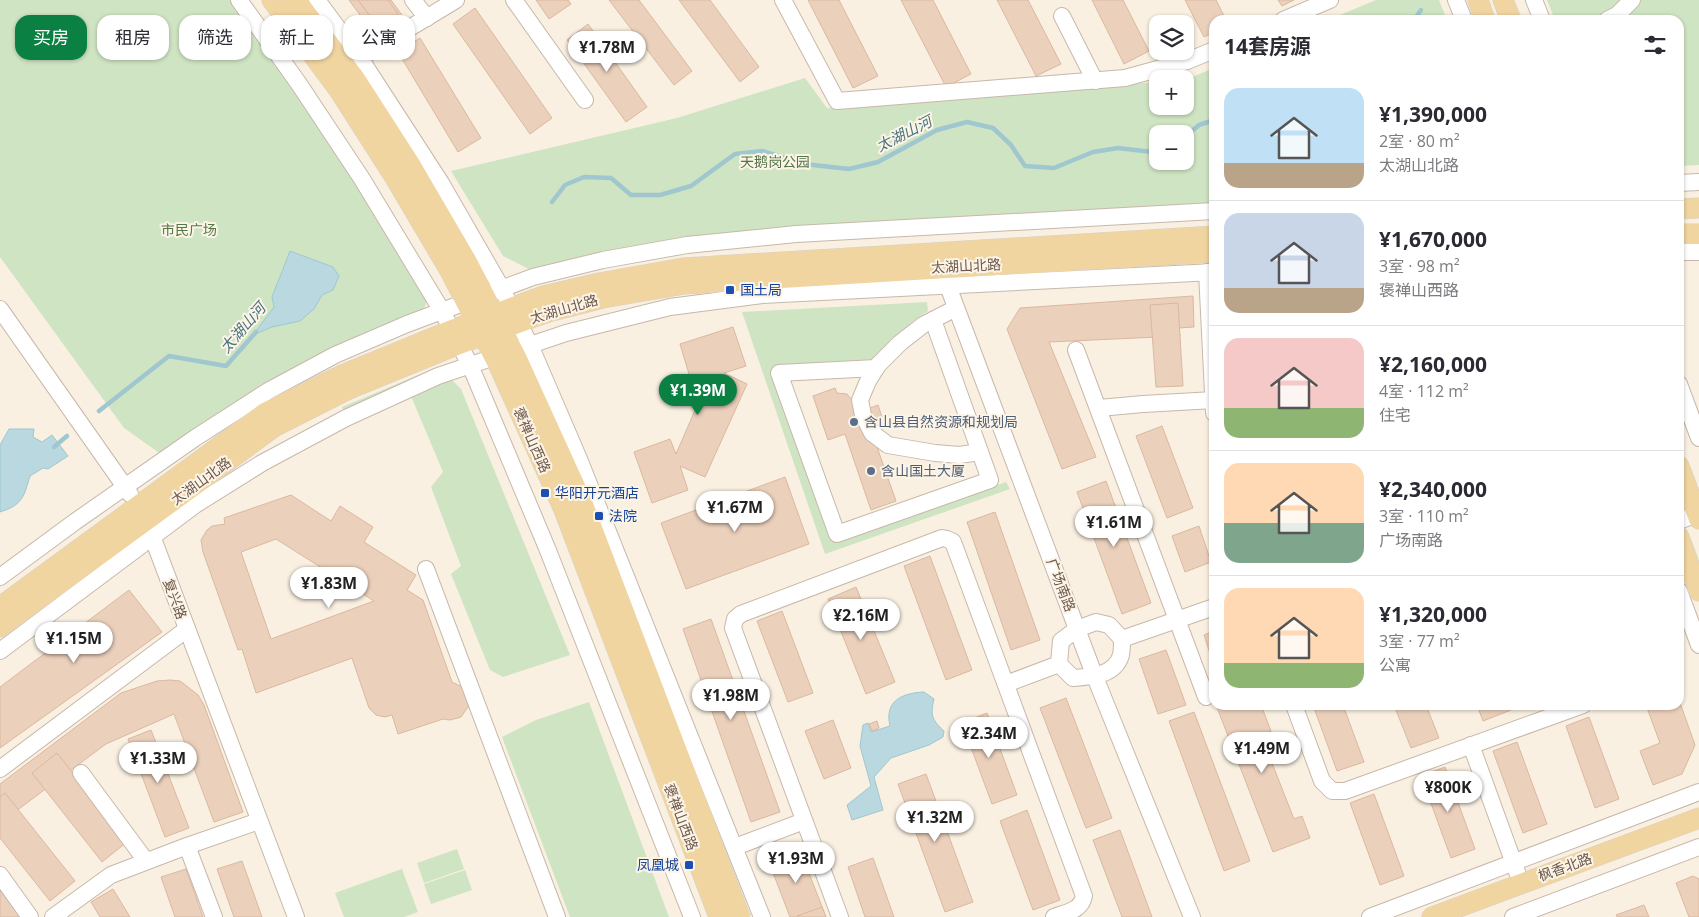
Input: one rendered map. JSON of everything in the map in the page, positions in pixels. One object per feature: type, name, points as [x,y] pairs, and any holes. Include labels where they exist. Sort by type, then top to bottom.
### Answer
[{"type":"main road","name":"褒禅山西路","points":[[272,0],[339,90],[394,176],[450,271],[484,295]]},
{"type":"main road","name":"褒禅山西路","points":[[296,0],[376,110],[467,262],[513,351],[582,502],[740,917]]},
{"type":"main road","points":[[1478,0],[1484,15]]},
{"type":"main road","points":[[1503,0],[1508,15]]},
{"type":"main road","points":[[1684,209],[1699,208]]},
{"type":"main road","points":[[1684,234],[1699,234]]},
{"type":"main road","name":"太湖山北路","points":[[942,268],[1209,237]]},
{"type":"main road","name":"太湖山北路","points":[[0,627],[274,427],[455,337],[497,322],[543,296],[599,283],[683,268],[942,268],[1209,252]]},
{"type":"main road","name":"褒禅山西路","points":[[513,351],[564,510],[719,917]]},
{"type":"main road","points":[[1684,484],[1693,517]]},
{"type":"main road","name":"太湖山北路","points":[[0,607],[146,521]]},
{"type":"main road","points":[[1684,550],[1699,591]]},
{"type":"main road","name":"枫香北路","points":[[1432,917],[1699,818]]},
{"type":"street","points":[[239,0],[299,84],[357,172],[442,311],[470,366],[548,548],[692,917]]},
{"type":"street","points":[[317,0],[343,35]]},
{"type":"street","points":[[413,0],[427,18]]},
{"type":"street","points":[[415,25],[456,0]]},
{"type":"street","points":[[514,0],[585,100]]},
{"type":"street","points":[[783,0],[836,100],[1125,78],[1187,62],[1209,52]]},
{"type":"street","points":[[1295,15],[1330,0]]},
{"type":"street","points":[[1456,0],[1462,15]]},
{"type":"street","points":[[1534,0],[1540,15]]},
{"type":"street","points":[[1616,15],[1632,0]]},
{"type":"street","points":[[1062,16],[1095,80]]},
{"type":"street","points":[[361,60],[441,183],[484,295],[497,322],[579,459],[762,917]]},
{"type":"street","points":[[1684,183],[1699,182]]},
{"type":"street","points":[[0,577],[195,438],[268,391],[335,355],[442,311],[533,277],[602,260],[687,245],[796,234],[1209,212]]},
{"type":"street","points":[[1684,252],[1699,252]]},
{"type":"street","points":[[0,651],[146,521],[196,505],[262,463],[346,418],[438,376],[566,333],[670,307],[942,268],[1209,272]]},
{"type":"street","name":"广场南路","points":[[942,268],[1095,677],[1192,917]]},
{"type":"street","points":[[956,308],[933,320],[900,343],[876,368],[860,400],[863,415],[872,433],[888,445],[905,449],[958,455],[980,452]]},
{"type":"street","name":"复兴路","points":[[0,310],[125,487],[146,521],[296,917]]},
{"type":"street","points":[[876,368],[779,373],[836,534],[990,480],[933,320]]},
{"type":"street","points":[[1076,350],[1206,697]]},
{"type":"street","points":[[1684,390],[1692,400],[1699,438]]},
{"type":"street","points":[[1099,408],[1143,404],[1209,404]]},
{"type":"street","points":[[840,917],[732,628],[735,619],[741,614],[942,538],[947,538],[953,542],[1084,896],[1083,903],[1078,908],[1054,917]]},
{"type":"street","points":[[426,569],[557,917]]},
{"type":"street","points":[[1684,604],[1699,645]]},
{"type":"street","points":[[1122,639],[1209,609]]},
{"type":"street","points":[[1096,622],[1110,626],[1122,639],[1120,657],[1110,670],[1095,677],[1073,678],[1059,664],[1061,641],[1077,629],[1096,622]]},
{"type":"street","points":[[0,769],[187,629]]},
{"type":"street","points":[[1006,684],[1059,664]]},
{"type":"street","points":[[1296,710],[1322,781],[1332,791],[1345,790],[1569,710]]},
{"type":"street","points":[[1471,746],[1521,883]]},
{"type":"street","points":[[81,773],[146,861]]},
{"type":"street","points":[[1370,917],[1699,792]]},
{"type":"street","points":[[52,917],[111,875],[259,821]]},
{"type":"street","points":[[735,847],[804,821]]},
{"type":"street","points":[[187,846],[214,917]]},
{"type":"street","points":[[1513,917],[1699,847]]},
{"type":"street","points":[[0,875],[30,917]]},
{"type":"green space","name":"市民广场","points":[[0,0],[231,0],[242,15],[179,15],[179,60],[251,60],[251,27],[261,41],[261,60],[275,60],[331,136],[427,301],[420,319],[338,350],[165,457],[124,428],[0,257]]},
{"type":"green space","points":[[1376,0],[1439,0],[1445,15],[1340,15]]},
{"type":"green space","points":[[1547,0],[1699,0],[1699,165],[1684,166],[1684,15],[1553,15]]},
{"type":"green space","name":"天鹅岗公园","points":[[1209,70],[1209,209],[675,239],[537,273],[503,256],[451,171],[677,118],[805,78],[827,108],[1149,83],[1149,115],[1194,115],[1194,76]]},
{"type":"green space","points":[[927,302],[928,311],[913,321],[877,359],[777,365],[839,540],[1006,482],[1010,489],[825,554],[742,312]]},
{"type":"green space","points":[[435,368],[450,378],[461,389],[570,655],[503,677],[490,670],[451,574],[461,566],[431,487],[443,472],[408,389],[346,416],[342,407]]},
{"type":"green space","points":[[589,702],[669,917],[570,917],[502,737],[536,720]]},
{"type":"green space","points":[[457,849],[464,869],[424,883],[417,863]]},
{"type":"green space","points":[[402,869],[418,912],[404,917],[344,917],[335,893]]},
{"type":"green space","points":[[465,870],[472,890],[431,904],[424,884]]},
{"type":"water","points":[[290,251],[333,267],[339,276],[333,290],[322,295],[314,309],[300,321],[272,327],[253,335],[274,307],[272,297]]},
{"type":"water","points":[[9,429],[34,429],[33,437],[42,442],[52,435],[68,456],[48,469],[43,468],[30,476],[26,489],[18,503],[0,512],[0,445]]},
{"type":"water","points":[[924,692],[934,699],[933,717],[944,731],[943,737],[929,745],[891,758],[874,777],[883,810],[852,820],[847,805],[871,786],[860,746],[863,725],[868,723],[871,732],[890,726],[890,710],[896,700],[909,694]]},
{"type":"building","points":[[349,0],[391,0],[402,15],[360,15]]},
{"type":"building","points":[[358,0],[388,0],[398,14],[397,15],[369,15]]},
{"type":"building","points":[[536,0],[568,0],[571,4],[549,19]]},
{"type":"building","points":[[609,0],[639,0],[692,71],[674,85]]},
{"type":"building","points":[[679,0],[710,0],[759,67],[740,82]]},
{"type":"building","points":[[808,0],[839,0],[878,76],[853,88]]},
{"type":"building","points":[[901,0],[933,0],[971,74],[946,87]]},
{"type":"building","points":[[997,0],[1028,0],[1061,64],[1036,76]]},
{"type":"building","points":[[1092,0],[1123,0],[1149,51],[1124,64]]},
{"type":"building","points":[[1185,0],[1216,0],[1224,15],[1209,15],[1209,34],[1204,37]]},
{"type":"building","points":[[1278,0],[1294,0],[1282,6]]},
{"type":"building","points":[[475,8],[552,118],[530,134],[453,24]]},
{"type":"building","points":[[588,24],[647,107],[626,122],[567,40]]},
{"type":"building","points":[[420,38],[481,138],[458,152],[403,60],[415,60],[415,41]]},
{"type":"building","points":[[1193,296],[1194,327],[1179,328],[1180,336],[1049,342],[1096,457],[1062,469],[1007,329],[1020,308]]},
{"type":"building","points":[[1178,303],[1183,386],[1156,387],[1150,305]]},
{"type":"building","points":[[733,327],[746,366],[724,373],[747,384],[705,477],[680,466],[688,490],[652,503],[634,452],[670,439],[676,454],[709,378],[692,384],[680,344]]},
{"type":"building","name":"含山国土大厦","points":[[835,388],[837,393],[847,394],[852,400],[861,397],[865,410],[878,405],[885,426],[871,430],[896,501],[871,510],[845,434],[828,440],[813,396]]},
{"type":"building","points":[[1162,426],[1193,508],[1167,518],[1136,436]]},
{"type":"building","points":[[785,477],[809,544],[686,589],[661,523]]},
{"type":"building","points":[[1106,481],[1151,603],[1122,614],[1077,492]]},
{"type":"building","points":[[291,495],[331,521],[340,506],[373,527],[364,542],[416,575],[407,590],[423,600],[452,682],[464,688],[469,701],[468,707],[461,717],[450,720],[443,719],[398,734],[392,715],[385,717],[376,715],[369,708],[352,658],[256,693],[242,649],[238,650],[203,552],[201,540],[207,530],[212,526],[225,524],[224,518]],"holes":[[[276,539],[374,601],[271,639],[241,552]]]},
{"type":"building","points":[[995,512],[1040,640],[1011,650],[967,522]]},
{"type":"building","points":[[1199,526],[1209,556],[1209,563],[1185,572],[1172,536]]},
{"type":"building","points":[[930,556],[972,670],[946,680],[904,566]]},
{"type":"building","points":[[856,587],[895,682],[866,694],[828,599]]},
{"type":"building","points":[[129,590],[162,632],[0,748],[0,687]]},
{"type":"building","points":[[782,611],[813,693],[788,702],[757,621]]},
{"type":"building","points":[[711,619],[780,812],[751,822],[683,629]]},
{"type":"building","points":[[1209,633],[1209,650],[1204,635]]},
{"type":"building","points":[[1166,650],[1186,705],[1158,714],[1139,659]]},
{"type":"building","points":[[157,681],[180,681],[198,695],[204,705],[243,812],[214,822],[174,714],[106,744],[0,823],[0,784],[121,693]]},
{"type":"building","points":[[1066,698],[1112,818],[1086,828],[1040,708]]},
{"type":"building","points":[[1218,710],[1263,710],[1271,731],[1261,735],[1294,819],[1302,816],[1310,838],[1273,852]]},
{"type":"building","points":[[1315,710],[1345,710],[1364,762],[1337,771]]},
{"type":"building","points":[[1396,710],[1428,710],[1439,738],[1411,748]]},
{"type":"building","points":[[1479,710],[1511,710],[1483,721]]},
{"type":"building","points":[[1648,710],[1683,710],[1695,745],[1682,774],[1653,785],[1640,751],[1660,743]]},
{"type":"building","points":[[1194,712],[1250,861],[1224,871],[1169,721]]},
{"type":"building","points":[[987,713],[1017,795],[992,804],[962,723]]},
{"type":"building","points":[[1589,717],[1619,799],[1595,808],[1566,726]]},
{"type":"building","points":[[833,720],[851,768],[824,779],[805,731]]},
{"type":"building","points":[[877,721],[879,728],[872,731],[869,724]]},
{"type":"building","points":[[151,730],[189,828],[165,837],[128,739]]},
{"type":"building","points":[[1517,742],[1547,824],[1523,833],[1493,751]]},
{"type":"building","points":[[57,753],[127,842],[102,862],[32,773]]},
{"type":"building","points":[[1445,767],[1475,849],[1451,858],[1421,776]]},
{"type":"building","points":[[926,774],[973,902],[945,912],[898,784]]},
{"type":"building","points":[[5,793],[75,881],[50,901],[0,838],[0,797]]},
{"type":"building","points":[[1374,794],[1404,876],[1380,885],[1350,803]]},
{"type":"building","points":[[1027,810],[1060,900],[1033,910],[1000,821]]},
{"type":"building","points":[[1120,830],[1152,917],[1122,917],[1093,840]]},
{"type":"building","points":[[798,845],[826,917],[790,917],[767,857]]},
{"type":"building","points":[[873,858],[894,917],[865,917],[848,867]]},
{"type":"building","points":[[242,861],[262,917],[234,917],[217,869]]},
{"type":"building","points":[[186,869],[203,917],[175,917],[161,877]]},
{"type":"building","points":[[1693,876],[1699,879],[1699,917],[1689,917],[1676,883]]},
{"type":"building","points":[[113,889],[130,917],[100,917],[91,902]]},
{"type":"building","points":[[0,890],[21,917],[0,917]]},
{"type":"building","points":[[1644,905],[1649,917],[1617,917],[1616,915]]},
{"type":"building","points":[[822,907],[826,917],[797,916]]},
{"type":"waterway","name":"太湖山河","points":[[1418,15],[1421,10]]},
{"type":"waterway","name":"太湖山河","points":[[552,202],[565,185],[584,177],[611,178],[631,195],[660,195],[691,186],[735,154],[762,151],[804,164],[849,169],[878,162],[937,130],[967,122],[993,128],[1011,145],[1025,166],[1054,168],[1093,152],[1118,148],[1149,152]]},
{"type":"waterway","name":"太湖山河","points":[[1194,129],[1199,125],[1209,122]]},
{"type":"waterway","name":"太湖山河","points":[[99,411],[169,356],[226,366],[256,332]]},
{"type":"waterway","name":"太湖山河","points":[[54,447],[67,436]]},
{"type":"place","name":"国土局","points":[[730,290]]},
{"type":"place","name":"含山县自然资源和规划局","points":[[854,422]]},
{"type":"place","name":"含山国土大厦","points":[[871,471]]},
{"type":"place","name":"华阳开元酒店","points":[[545,493]]},
{"type":"place","name":"法院","points":[[599,516]]},
{"type":"place","name":"凤凰城","points":[[689,865]]}]
